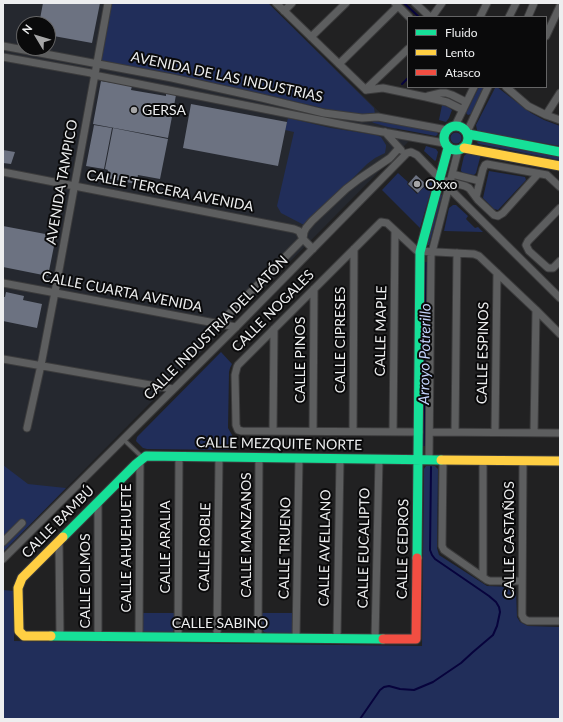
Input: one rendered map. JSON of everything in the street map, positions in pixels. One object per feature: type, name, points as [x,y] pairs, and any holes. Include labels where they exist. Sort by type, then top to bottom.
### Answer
[{"type":"street","name":"AVENIDA TAMPICO","points":[[27,428],[55,292],[108,3]]},
{"type":"street","points":[[276,3],[366,90]]},
{"type":"street","points":[[284,11],[292,3]]},
{"type":"street","points":[[311,37],[346,3]]},
{"type":"street","points":[[415,3],[430,16]]},
{"type":"street","points":[[432,16],[442,3]]},
{"type":"street","points":[[480,16],[487,3]]},
{"type":"street","points":[[510,16],[516,3]]},
{"type":"street","points":[[528,16],[534,3]]},
{"type":"street","points":[[339,64],[396,4],[408,16]]},
{"type":"street","points":[[547,34],[560,6]]},
{"type":"street","name":"AVENIDA DE LAS INDUSTRIAS","points":[[3,46],[172,78],[269,99],[324,113],[362,118],[378,117],[447,130]]},
{"type":"street","points":[[366,90],[407,50]]},
{"type":"street","name":"AVENIDA DE LAS INDUSTRIAS","points":[[3,57],[385,132],[446,146]]},
{"type":"street","points":[[170,90],[172,78]]},
{"type":"street","points":[[366,90],[383,88],[447,102],[463,110]]},
{"type":"street","points":[[455,126],[473,88]]},
{"type":"street","points":[[429,460],[431,252],[452,174],[461,149],[468,142],[467,133],[488,88]]},
{"type":"street","points":[[510,89],[528,106],[560,120]]},
{"type":"street","points":[[426,97],[444,93],[466,102]]},
{"type":"street","points":[[546,115],[560,93]]},
{"type":"street","points":[[344,125],[346,116]]},
{"type":"street","points":[[560,152],[467,133],[462,127],[455,126],[452,126],[447,130],[444,136],[446,146],[451,150],[461,149],[560,166]]},
{"type":"street","points":[[385,132],[405,155],[409,152],[415,154],[440,179],[449,185],[560,298]]},
{"type":"street","name":"CALLE CEDROS","points":[[416,639],[420,252],[440,179],[446,146]]},
{"type":"street","name":"CALLE INDUSTRIA DEL LATÓN","points":[[219,324],[303,239],[306,228],[312,221],[359,179],[390,158],[399,148]]},
{"type":"street","name":"CALLE INDUSTRIA DEL LATÓN","points":[[3,559],[236,327],[405,155]]},
{"type":"street","points":[[476,198],[483,169],[485,165],[489,164],[548,176],[560,187]]},
{"type":"street","name":"CALLE TERCERA AVENIDA","points":[[3,172],[294,229],[299,232],[303,239],[313,249]]},
{"type":"street","points":[[452,174],[480,182]]},
{"type":"street","points":[[449,185],[465,186],[469,188],[476,198],[496,216],[503,213],[538,174]]},
{"type":"street","points":[[560,208],[527,243],[527,248],[546,267],[550,269],[560,261]]},
{"type":"street","name":"CALLE NOGALES","points":[[418,432],[240,430],[237,428],[236,424],[235,375],[238,365],[381,222],[386,223],[420,252]]},
{"type":"street","name":"CALLE MAPLE","points":[[393,432],[395,231]]},
{"type":"street","name":"CALLE CIPRESES","points":[[353,431],[354,249]]},
{"type":"street","points":[[420,252],[474,254],[479,256],[560,334]]},
{"type":"street","points":[[455,432],[457,253]]},
{"type":"street","name":"CALLE ESPINOS","points":[[495,432],[497,273]]},
{"type":"street","name":"CALLE CUARTA AVENIDA","points":[[3,283],[236,327]]},
{"type":"street","name":"CALLE PINOS","points":[[313,431],[314,289]]},
{"type":"street","points":[[534,432],[536,310]]},
{"type":"street","points":[[273,431],[274,329]]},
{"type":"street","points":[[3,359],[173,389]]},
{"type":"street","points":[[430,432],[560,433]]},
{"type":"street","name":"CALLE MEZQUITE NORTE","points":[[141,459],[146,456],[179,456],[560,461]]},
{"type":"street","name":"CALLE ARALIA","points":[[178,637],[179,456]]},
{"type":"street","name":"CALLE ROBLE","points":[[217,637],[219,457]]},
{"type":"street","name":"CALLE MANZANOS","points":[[258,638],[259,457]]},
{"type":"street","name":"CALLE TRUENO","points":[[296,638],[299,458]]},
{"type":"street","name":"CALLE AVELLANO","points":[[336,638],[340,458]]},
{"type":"street","name":"CALLE BAMBÚ","points":[[24,636],[19,631],[18,588],[22,578],[141,459]]},
{"type":"street","name":"CALLE AHUEHUETE","points":[[139,637],[141,459]]},
{"type":"street","name":"CALLE EUCALIPTO","points":[[375,639],[378,459]]},
{"type":"street","points":[[443,460],[444,551],[490,581],[522,581]]},
{"type":"street","points":[[483,460],[483,577]]},
{"type":"street","name":"CALLE CASTAÑOS","points":[[523,461],[522,615],[524,619],[528,621],[560,621]]},
{"type":"street","name":"CALLE OLMOS","points":[[98,502],[98,636]]},
{"type":"street","points":[[3,542],[22,523]]},
{"type":"street","points":[[59,541],[60,636]]},
{"type":"street","name":"CALLE SABINO","points":[[24,636],[416,639]]},
{"type":"lane","points":[[123,439],[141,459]]},
{"type":"shaded area","points":[[3,3],[268,3],[409,141],[3,552]]},
{"type":"shaded area","points":[[111,3],[268,3],[374,108],[375,114],[368,115],[343,113],[276,97],[100,60]]},
{"type":"shaded area","points":[[478,88],[484,88],[471,114],[468,115],[466,113]]},
{"type":"shaded area","points":[[495,88],[498,88],[531,113],[560,126],[560,146],[481,132],[477,130],[476,125]]},
{"type":"shaded area","points":[[442,105],[452,110],[446,122],[439,120]]},
{"type":"shaded area","points":[[288,118],[331,128],[376,135],[381,137],[386,145],[385,153],[367,164],[309,222],[304,225],[281,213],[277,206],[294,132],[285,130]]},
{"type":"shaded area","points":[[374,120],[437,132],[438,134],[436,136],[388,127],[370,121]]},
{"type":"shaded area","points":[[456,132],[460,134],[462,138],[460,142],[456,144],[452,142],[450,138],[452,134]]},
{"type":"shaded area","points":[[478,141],[560,156],[560,160],[479,144],[477,143]]},
{"type":"shaded area","points":[[426,146],[436,149],[438,152],[435,161],[424,151]]},
{"type":"shaded area","points":[[467,153],[481,154],[476,173],[474,175],[464,174],[461,171],[464,156]]},
{"type":"shaded area","points":[[489,171],[525,177],[526,180],[498,210],[494,209],[483,198]]},
{"type":"shaded area","points":[[398,173],[408,182],[407,184],[417,194],[431,180],[432,181],[432,187],[420,228],[382,190]]},
{"type":"shaded area","points":[[440,194],[442,196],[428,245],[427,244]]},
{"type":"shaded area","points":[[456,205],[468,216],[466,219],[475,228],[478,227],[483,232],[444,231],[449,208]]},
{"type":"shaded area","points":[[221,352],[232,364],[229,372],[228,428],[232,435],[232,450],[143,448],[136,441],[137,437]]},
{"type":"shaded area","points":[[3,465],[28,484],[66,488],[3,552]]},
{"type":"shaded area","points":[[426,466],[435,466],[438,469],[437,548],[439,555],[487,586],[515,588],[517,617],[520,622],[528,626],[560,627],[560,719],[3,719],[3,590],[14,591],[14,641],[422,646],[424,469]]},
{"type":"shaded area","points":[[141,613],[174,613],[173,632],[143,632]]},
{"type":"shaded area","points":[[262,613],[294,613],[293,633],[264,632],[262,629]]},
{"type":"water","points":[[425,262],[427,262],[425,446],[423,446]]},
{"type":"building","points":[[43,3],[100,3],[92,43],[56,36],[56,16],[41,16]]},
{"type":"building","name":"GERSA","points":[[101,81],[132,86],[131,90],[166,96],[166,93],[176,95],[168,138],[93,124]]},
{"type":"building","points":[[191,104],[287,122],[278,166],[183,148]]},
{"type":"building","points":[[94,125],[112,128],[104,169],[86,166]]},
{"type":"building","points":[[113,128],[168,139],[160,179],[138,175],[136,184],[106,178],[108,170],[105,169]]},
{"type":"building","points":[[3,150],[15,152],[11,164],[3,163]]},
{"type":"building","name":"Oxxo","points":[[416,175],[426,184],[418,193],[408,184]]},
{"type":"building","points":[[3,226],[56,236],[48,276],[3,267]]},
{"type":"building","points":[[6,292],[24,296],[23,300],[42,304],[37,328],[3,321],[3,297],[5,297]]},
{"type":"waterway","name":"Arroyo Potrerillo","points":[[404,3],[418,16]]},
{"type":"waterway","name":"Arroyo Potrerillo","points":[[402,84],[407,79]]},
{"type":"waterway","name":"Arroyo Potrerillo","points":[[360,719],[380,690],[384,687],[389,686],[400,689],[414,690],[433,682],[461,663],[493,635],[497,626],[500,612],[496,602],[435,559],[432,555],[430,550],[431,467]]},
{"type":"traffic: fast","points":[[456,126],[465,129],[468,138],[465,147],[456,150],[447,147],[444,138],[447,129],[456,126]]},
{"type":"traffic: fast","points":[[468,134],[560,152]]},
{"type":"traffic: fast","points":[[417,558],[420,252],[448,148]]},
{"type":"traffic: fast","points":[[63,537],[136,464],[146,456],[441,460]]},
{"type":"traffic: fast","points":[[51,636],[383,639]]},
{"type":"traffic: slow","points":[[464,148],[560,166]]},
{"type":"traffic: slow","points":[[441,460],[560,461]]},
{"type":"traffic: slow","points":[[51,636],[24,636],[19,631],[18,588],[22,578],[63,537]]},
{"type":"traffic: jam","points":[[383,639],[416,639],[417,558]]},
{"type":"place","name":"GERSA","points":[[134,110]]},
{"type":"place","name":"Oxxo","points":[[417,184]]}]
